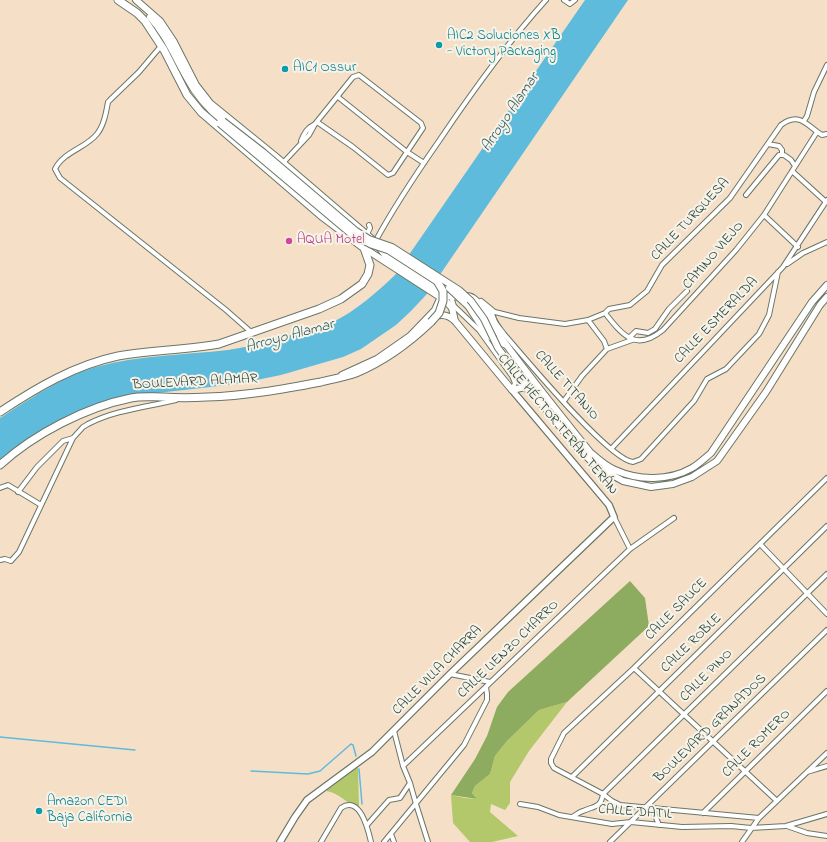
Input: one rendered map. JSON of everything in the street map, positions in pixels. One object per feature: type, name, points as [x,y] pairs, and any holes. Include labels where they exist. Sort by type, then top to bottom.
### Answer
[{"type":"highway","points":[[0,412],[46,383],[94,362],[119,356],[203,347],[233,339],[319,309],[341,299],[354,290],[362,284],[368,274],[370,265],[364,248],[323,217],[201,112],[187,95],[161,46],[145,21],[137,13],[118,0]]},
{"type":"highway","points":[[126,0],[149,20],[166,44],[193,95],[207,112],[222,122],[352,234],[371,244],[388,250],[437,281]]},
{"type":"highway","name":"BOULEVARD ALAMAR","points":[[0,465],[24,446],[64,422],[102,406],[132,398],[186,398],[242,395],[321,382],[356,373],[375,364],[401,347],[429,320],[439,313],[443,301],[443,291],[437,281]]},
{"type":"main road","points":[[131,0],[150,16],[158,26],[193,88],[208,108],[222,122],[263,152],[356,231],[392,247],[459,290],[471,301],[484,319],[498,348],[509,363],[584,455],[596,466],[623,481],[652,486],[673,484],[692,477],[717,461],[766,392],[820,305],[827,297]]},
{"type":"main road","points":[[136,0],[160,21],[174,42],[196,85],[210,103],[283,162],[368,235],[394,265]]},
{"type":"main road","points":[[364,248],[436,291],[451,297],[464,295],[473,298],[483,308],[496,331],[552,406],[590,452],[602,463],[614,470],[643,478],[658,479],[675,475],[692,468],[711,453],[812,302],[827,285]]},
{"type":"main road","points":[[437,281],[455,293],[469,307],[488,336],[507,346]]},
{"type":"main road","points":[[436,291],[450,306]]},
{"type":"main road","points":[[451,297],[458,293],[470,294],[492,311]]},
{"type":"main road","points":[[429,320],[437,308],[440,297]]},
{"type":"main road","points":[[450,306],[451,297]]},
{"type":"main road","name":"CALLE HÉCTOR TERÁN TERÁN","points":[[450,306],[455,321],[512,390]]},
{"type":"main road","points":[[429,320],[435,315],[444,315],[449,316],[455,321]]},
{"type":"main road","points":[[512,390],[526,388],[544,409],[549,412]]},
{"type":"street","points":[[374,242],[424,163],[472,92],[523,25],[546,0]]},
{"type":"street","points":[[564,0],[570,4],[575,0]]},
{"type":"street","points":[[161,46],[139,72],[110,99],[103,125],[97,134],[60,161],[54,169],[60,178],[226,310],[251,332]]},
{"type":"street","points":[[827,65],[814,92],[807,116],[804,120],[817,132],[822,135],[827,134]]},
{"type":"street","points":[[273,174],[313,129],[316,123],[356,76],[359,75],[422,124],[422,128],[391,175],[388,175],[353,147],[316,123]]},
{"type":"street","points":[[338,97],[407,152],[424,163]]},
{"type":"street","name":"CALLE TURQUESA","points":[[483,308],[519,318],[553,323],[571,323],[588,320],[605,313],[609,309],[630,305],[647,292],[662,265],[730,198],[781,125],[790,120],[804,120]]},
{"type":"street","name":"CAMINO VIEJO","points":[[630,339],[639,341],[656,336],[736,250],[764,215],[817,132]]},
{"type":"street","points":[[768,144],[779,146],[782,150],[782,154],[791,160],[795,166]]},
{"type":"street","points":[[746,194],[777,157],[782,154]]},
{"type":"street","points":[[792,171],[827,201]]},
{"type":"street","name":"CALLE ESMERALDA","points":[[611,448],[784,267],[827,201]]},
{"type":"street","points":[[764,215],[798,247]]},
{"type":"street","points":[[369,225],[370,228],[368,235],[379,234]]},
{"type":"street","points":[[784,267],[803,253],[827,242]]},
{"type":"street","name":"CALLE TITANIO","points":[[492,311],[495,322],[504,334],[587,428],[630,462],[636,462],[641,459],[694,401],[706,379],[726,369],[759,334],[769,315],[778,272]]},
{"type":"street","points":[[564,401],[582,376],[607,349],[630,339],[636,331],[648,332],[655,329],[669,309],[687,291]]},
{"type":"street","points":[[451,297],[454,306],[479,330],[512,376],[515,383],[512,390]]},
{"type":"street","points":[[605,313],[630,339]]},
{"type":"street","points":[[588,320],[604,341],[607,349]]},
{"type":"street","name":"CALLE HÉCTOR TERÁN TERÁN","points":[[512,390],[609,505],[630,549]]},
{"type":"street","points":[[0,560],[5,559],[11,561],[19,552],[73,438],[83,427],[93,421],[136,408],[186,398]]},
{"type":"street","points":[[18,492],[37,467],[63,441],[73,438]]},
{"type":"street","name":"CALLE SAUCE","points":[[572,777],[554,768],[551,763],[551,759],[564,733],[634,668],[827,478]]},
{"type":"street","points":[[0,488],[8,486],[41,506]]},
{"type":"street","name":"CALLE VILLA CHARRA","points":[[280,842],[294,817],[307,800],[363,760],[450,674],[614,517]]},
{"type":"street","name":"CALLE LIENZO CHARRO","points":[[403,766],[630,549],[674,518]]},
{"type":"street","name":"CALLE ROBLE","points":[[572,777],[827,526]]},
{"type":"street","points":[[760,544],[827,614]]},
{"type":"street","name":"CALLE PINO","points":[[572,817],[582,811],[600,804],[603,794],[827,574]]},
{"type":"street","name":"BOULEVARD GRANADOS","points":[[610,842],[827,630]]},
{"type":"street","points":[[634,668],[777,801]]},
{"type":"street","points":[[450,674],[490,682]]},
{"type":"street","points":[[384,842],[469,738],[487,700],[486,687]]},
{"type":"street","name":"CALLE ROMERO","points":[[703,813],[827,691]]},
{"type":"street","points":[[394,731],[403,766],[410,783],[428,842]]},
{"type":"street","points":[[742,842],[759,818],[827,752]]},
{"type":"street","points":[[807,772],[827,766]]},
{"type":"street","points":[[572,777],[620,805],[759,818]]},
{"type":"street","points":[[367,825],[389,800],[400,798],[410,783]]},
{"type":"street","name":"CALLE DATIL","points":[[520,804],[538,807],[559,815],[612,824],[631,822],[682,827],[731,826],[751,828],[786,826]]},
{"type":"street","points":[[321,842],[341,808],[346,805],[352,805],[358,809],[367,825],[371,842]]},
{"type":"street","points":[[652,808],[659,825]]},
{"type":"street","points":[[786,826],[827,814]]},
{"type":"street","points":[[786,826],[801,832],[827,836]]},
{"type":"street","points":[[391,834],[394,842]]},
{"type":"green space","points":[[630,581],[645,598],[649,626],[567,702],[539,710],[507,741],[495,756],[490,774],[475,786],[472,793],[477,799],[451,795],[475,759],[487,736],[497,707],[508,692]]},
{"type":"green space","points":[[567,702],[529,751],[510,782],[510,803],[505,810],[491,804],[490,812],[518,836],[492,842],[470,842],[453,823],[451,795],[477,799],[472,793],[475,786],[490,774],[495,756],[507,741],[539,710]]},
{"type":"green space","points":[[358,767],[358,809],[339,796],[326,791]]},
{"type":"water","name":"Arroyo Alamar","points":[[585,0],[628,0],[426,295],[396,325],[361,349],[343,357],[281,375],[237,384],[148,394],[85,410],[0,463],[0,418],[46,389],[83,371],[128,360],[240,348],[326,325],[342,317],[366,301],[395,275]]},
{"type":"waterway","points":[[0,737],[135,750]]},
{"type":"waterway","points":[[251,771],[308,774],[320,771],[351,744],[353,745],[356,756]]},
{"type":"waterway","points":[[359,769],[362,804]]},
{"type":"place","name":"AIC2 Soluciones XB - Victory Packaging","points":[[439,45]]},
{"type":"place","name":"AIC1 Ossur","points":[[285,69]]},
{"type":"place","name":"AQUA Motel","points":[[289,241]]},
{"type":"place","name":"Amazon CEDI Baja California","points":[[39,811]]}]
